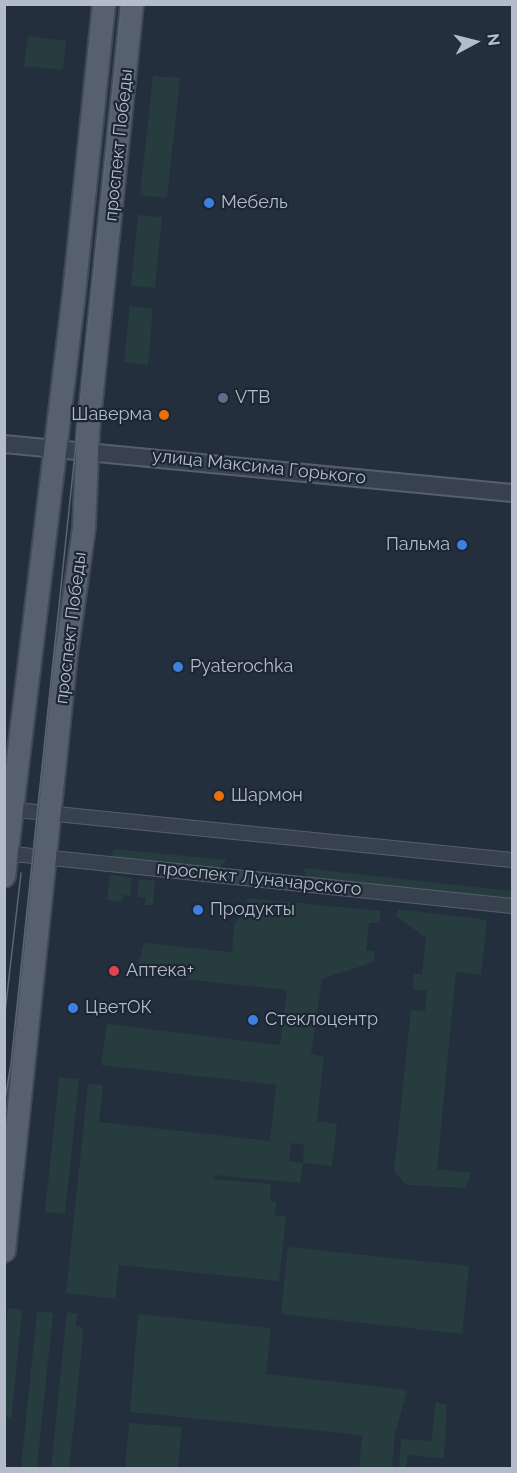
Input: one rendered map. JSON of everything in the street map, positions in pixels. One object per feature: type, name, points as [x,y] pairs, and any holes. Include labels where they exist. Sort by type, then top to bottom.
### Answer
[{"type":"main road","name":"проспект Победы","points":[[4,876],[8,809],[56,449],[104,4]]},
{"type":"main road","name":"проспект Победы","points":[[4,1251],[66,655],[84,528],[87,451],[132,4]]},
{"type":"street","name":"улица Максима Горького","points":[[4,444],[513,493]]},
{"type":"street","points":[[8,809],[513,860]]},
{"type":"street","name":"проспект Луначарского","points":[[6,853],[513,906]]},
{"type":"green space","points":[[28,36],[66,41],[63,70],[24,66]]},
{"type":"green space","points":[[153,76],[180,78],[167,198],[140,195]]},
{"type":"green space","points":[[138,215],[162,217],[155,288],[131,286]]},
{"type":"green space","points":[[130,306],[153,309],[148,365],[124,362]]},
{"type":"green space","points":[[113,849],[227,860],[218,869],[112,858]]},
{"type":"green space","points":[[302,868],[512,891],[512,898],[308,878]]},
{"type":"green space","points":[[110,875],[132,878],[130,896],[123,895],[121,902],[107,900]]},
{"type":"green space","points":[[139,879],[155,881],[153,905],[145,905],[146,898],[137,897]]},
{"type":"green space","points":[[248,898],[381,911],[379,923],[369,923],[366,950],[375,952],[374,962],[322,979],[311,1054],[324,1057],[317,1121],[337,1124],[332,1166],[303,1163],[300,1183],[213,1175],[213,1179],[271,1184],[270,1201],[276,1202],[275,1215],[286,1216],[279,1281],[119,1265],[115,1299],[66,1293],[88,1084],[103,1085],[99,1122],[270,1141],[276,1085],[101,1065],[107,1024],[280,1045],[287,990],[136,974],[144,943],[232,952],[234,924],[244,910]],"holes":[[[291,1143],[304,1145],[303,1163],[289,1161]]]},
{"type":"green space","points":[[398,909],[487,920],[481,975],[456,972],[437,1169],[471,1173],[466,1188],[406,1185],[394,1171],[411,1010],[425,1011],[427,991],[413,989],[414,974],[422,974],[426,938],[396,916]]},
{"type":"green space","points":[[59,1077],[79,1079],[65,1214],[45,1212]]},
{"type":"green space","points":[[288,1247],[469,1266],[462,1334],[281,1314]]},
{"type":"green space","points":[[8,1308],[22,1310],[11,1420],[4,1414],[4,1342]]},
{"type":"green space","points":[[37,1311],[53,1313],[37,1468],[21,1468]]},
{"type":"green space","points":[[67,1312],[77,1314],[76,1326],[83,1328],[82,1347],[69,1468],[51,1468]]},
{"type":"green space","points":[[138,1314],[271,1328],[266,1374],[407,1390],[395,1434],[392,1468],[359,1468],[362,1435],[130,1412]]},
{"type":"green space","points":[[436,1402],[447,1405],[444,1459],[408,1455],[406,1468],[399,1468],[401,1439],[431,1441]]},
{"type":"green space","points":[[129,1423],[182,1427],[178,1467],[185,1468],[125,1468]]},
{"type":"tram line","points":[[4,1105],[11,1064],[122,4]]},
{"type":"tram line","points":[[4,1021],[21,873]]},
{"type":"place","name":"Мебель","points":[[209,203]]},
{"type":"place","name":"VTB","points":[[223,398]]},
{"type":"place","name":"Шаверма","points":[[164,415]]},
{"type":"place","name":"Пальма","points":[[462,545]]},
{"type":"place","name":"Pyaterochka","points":[[178,667]]},
{"type":"place","name":"Шармон","points":[[219,796]]},
{"type":"place","name":"Продукты","points":[[198,910]]},
{"type":"place","name":"Аптека+","points":[[114,971]]},
{"type":"place","name":"ЦветОК","points":[[73,1008]]},
{"type":"place","name":"Стеклоцентр","points":[[253,1020]]}]
